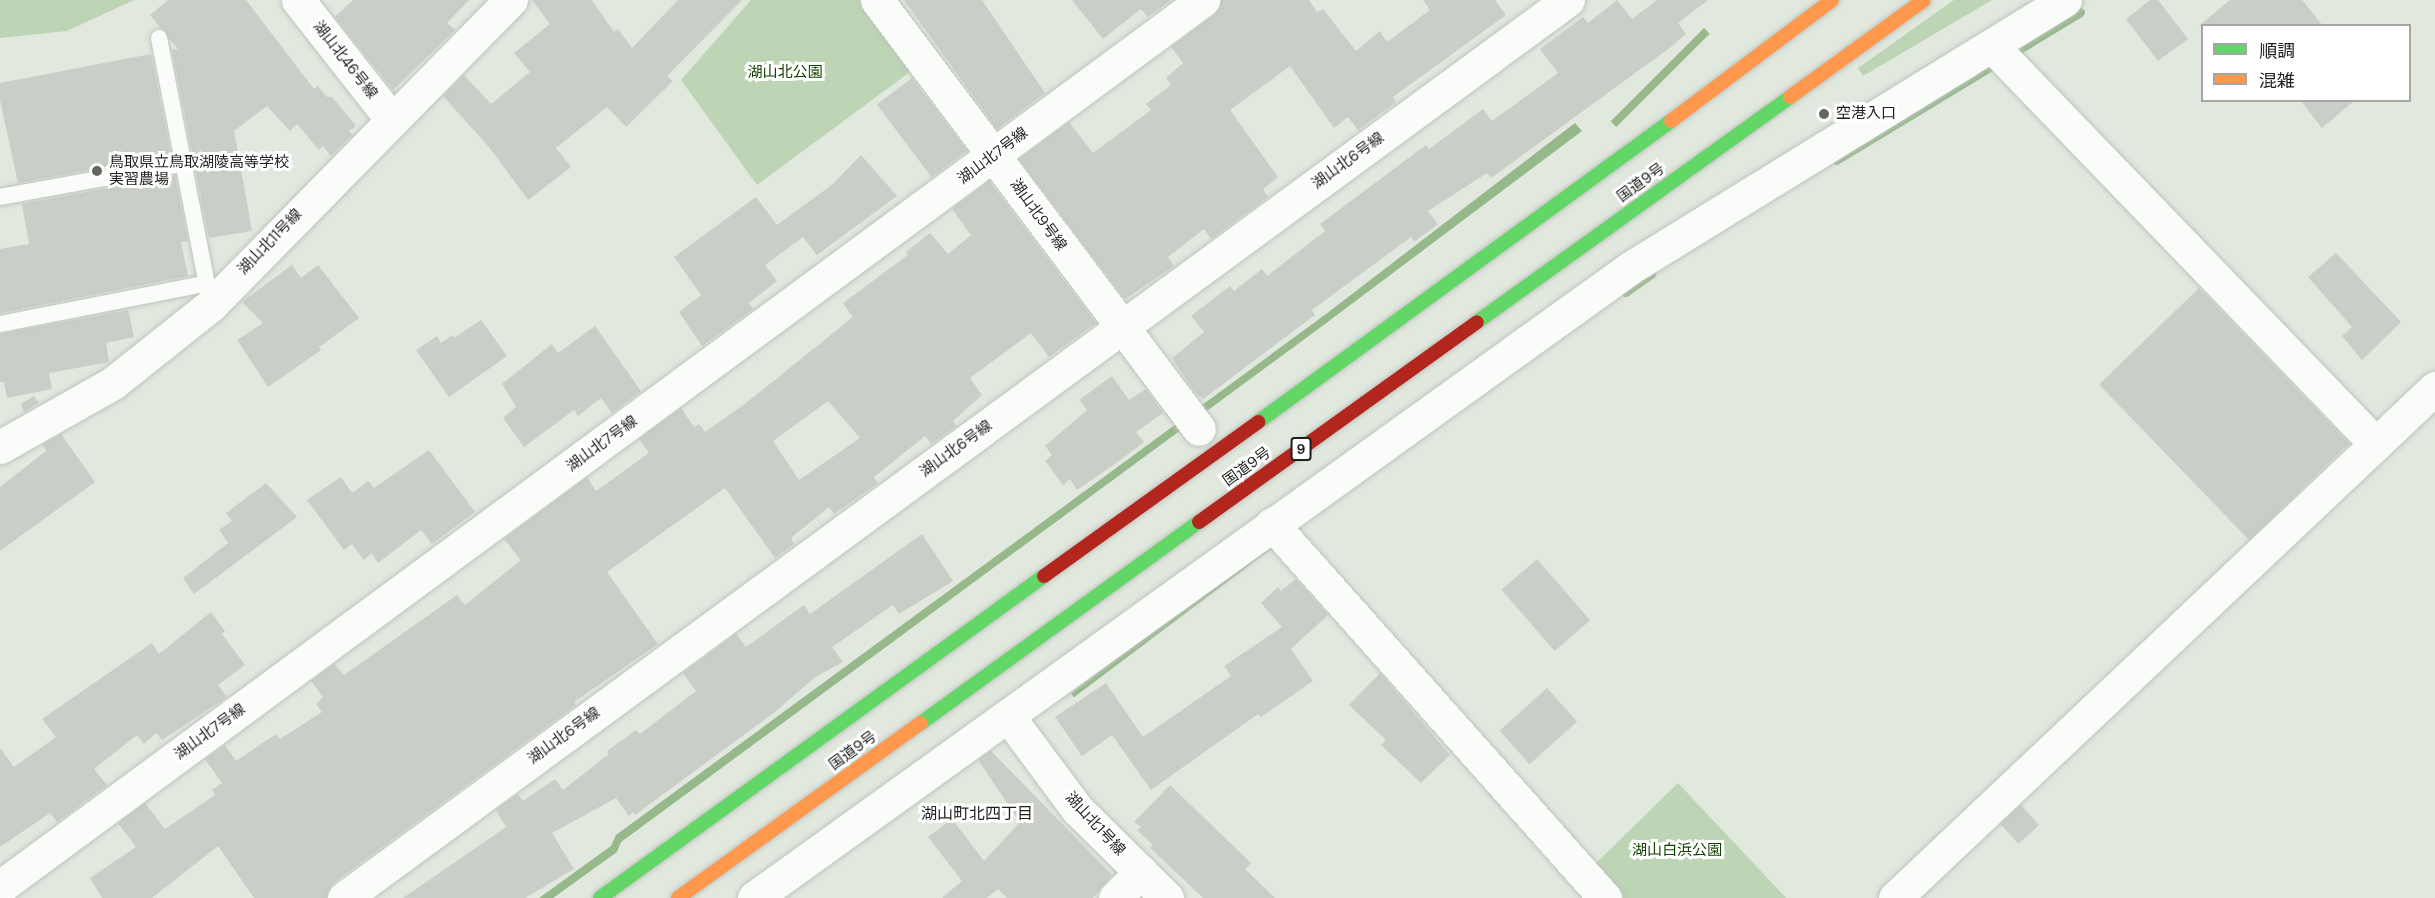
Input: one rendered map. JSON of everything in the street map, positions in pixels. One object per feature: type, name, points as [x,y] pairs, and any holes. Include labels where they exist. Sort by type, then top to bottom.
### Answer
[{"type":"highway","name":"国道9号","points":[[600,898],[1619,160],[1832,0]]},
{"type":"highway","name":"国道9号","points":[[678,898],[1924,0]]},
{"type":"street","name":"湖山北46号線","points":[[298,0],[392,120]]},
{"type":"street","name":"湖山北11号線","points":[[0,447],[113,383],[392,120],[511,0]]},
{"type":"street","name":"湖山北9号線","points":[[877,0],[1120,328],[1199,429]]},
{"type":"street","name":"湖山北7号線","points":[[0,886],[1203,0]]},
{"type":"street","name":"湖山北6号線","points":[[344,898],[1568,0]]},
{"type":"street","points":[[754,898],[1630,268],[2065,0]]},
{"type":"street","points":[[1992,45],[2376,444]]},
{"type":"street","points":[[1895,898],[2435,388]]},
{"type":"street","points":[[1272,524],[1599,896]]},
{"type":"street","name":"湖山北1号線","points":[[1008,716],[1077,809],[1167,898]]},
{"type":"street","points":[[1115,898],[1141,872]]},
{"type":"lane","points":[[0,324],[207,294],[159,38]]},
{"type":"lane","points":[[0,196],[182,164]]},
{"type":"green space","points":[[0,0],[134,0],[67,31],[0,38]]},
{"type":"green space","name":"湖山北公園","points":[[751,0],[866,0],[918,66],[757,185],[681,80]]},
{"type":"green space","points":[[1954,0],[1992,0],[1863,76],[1858,68]]},
{"type":"green space","name":"湖山白浜公園","points":[[1678,783],[1786,898],[1613,898],[1588,871]]},
{"type":"shaded area","points":[[1704,28],[1710,34],[1616,127],[1611,121]]},
{"type":"shaded area","points":[[1575,123],[1582,131],[1329,321],[621,842],[617,852],[553,898],[539,898],[611,846],[616,835],[1326,314]]},
{"type":"shaded area","points":[[1273,541],[1276,545],[1074,697],[1071,693]]},
{"type":"shaded area","points":[[938,783],[940,787],[765,876],[763,872]]},
{"type":"building","points":[[168,0],[246,0],[314,89],[318,86],[327,97],[332,97],[356,126],[349,131],[352,135],[331,156],[323,146],[319,150],[297,124],[290,131],[267,106],[234,131],[252,231],[209,238],[172,50],[178,49],[150,15]]},
{"type":"building","points":[[353,0],[469,0],[447,23],[455,30],[393,90],[335,17]]},
{"type":"building","points":[[532,0],[592,0],[614,32],[618,29],[632,48],[678,0],[742,0],[667,76],[673,81],[626,127],[607,107],[556,148],[571,167],[528,200],[489,147],[443,96],[464,75],[491,104],[530,72],[514,53],[550,24]]},
{"type":"building","points":[[904,0],[982,0],[1045,93],[997,129]]},
{"type":"building","points":[[1072,0],[1171,0],[1148,17],[1141,9],[1103,39]]},
{"type":"building","points":[[1221,0],[1309,0],[1317,12],[1323,9],[1356,51],[1380,31],[1387,42],[1430,10],[1423,0],[1495,0],[1506,15],[1393,97],[1396,102],[1358,130],[1348,117],[1334,128],[1290,66],[1230,110],[1278,177],[1263,189],[1268,197],[1211,239],[1204,229],[1168,257],[1174,266],[1125,299],[1019,159],[1069,122],[1093,153],[1151,110],[1146,104],[1171,85],[1166,78],[1183,63],[1171,47],[1214,15]]},
{"type":"building","points":[[1617,0],[1632,19],[1657,0],[1708,0],[1678,23],[1686,34],[1671,47],[1491,178],[1487,173],[1428,211],[1438,224],[1414,242],[1411,237],[1312,310],[1315,315],[1203,399],[1194,391],[1172,358],[1204,332],[1191,316],[1230,286],[1234,291],[1262,269],[1267,276],[1325,231],[1320,224],[1426,145],[1429,149],[1483,109],[1492,121],[1558,73],[1540,49],[1583,17],[1588,23]]},
{"type":"building","points":[[2150,0],[2158,0],[2188,39],[2158,61],[2126,19]]},
{"type":"building","points":[[2230,0],[2302,0],[2321,24],[2201,24]]},
{"type":"building","points":[[151,54],[171,155],[18,183],[0,100],[0,83]]},
{"type":"building","points":[[912,78],[967,151],[932,177],[877,104]]},
{"type":"building","points":[[2302,102],[2353,102],[2322,128]]},
{"type":"building","points":[[861,155],[897,196],[817,255],[803,237],[765,265],[777,281],[749,303],[753,309],[702,346],[679,312],[701,295],[674,257],[756,197],[777,225],[833,184]]},
{"type":"building","points":[[175,176],[188,241],[181,242],[188,276],[0,313],[0,249],[29,244],[22,204]]},
{"type":"building","points":[[989,181],[1096,323],[1049,357],[1031,333],[970,378],[982,395],[953,421],[956,426],[931,444],[925,436],[874,477],[878,483],[834,514],[829,507],[791,538],[794,544],[775,558],[725,488],[607,572],[658,644],[574,702],[576,705],[333,883],[326,898],[254,898],[218,846],[152,898],[102,898],[90,878],[136,847],[118,823],[145,803],[165,829],[215,795],[212,790],[222,783],[205,759],[225,745],[236,761],[276,734],[280,739],[322,712],[316,704],[323,697],[311,681],[334,664],[344,675],[457,595],[465,605],[521,560],[504,539],[587,477],[596,491],[649,453],[639,439],[681,408],[694,427],[699,424],[705,432],[746,403],[853,317],[843,303],[908,255],[906,252],[930,233],[948,254],[971,235],[952,209]],"holes":[[[828,401],[860,438],[799,480],[773,441]]]},
{"type":"building","points":[[2336,253],[2401,322],[2362,360],[2342,336],[2352,327],[2308,277]]},
{"type":"building","points":[[292,265],[301,278],[318,265],[359,318],[319,347],[321,350],[268,387],[237,340],[263,323],[242,302]]},
{"type":"building","points":[[2199,288],[2349,443],[2249,540],[2099,385]]},
{"type":"building","points":[[128,310],[134,337],[106,343],[109,362],[49,373],[52,389],[7,398],[4,382],[0,382],[0,334]]},
{"type":"building","points":[[481,320],[507,356],[449,397],[416,350],[437,336],[441,343],[452,335],[454,338]]},
{"type":"building","points":[[595,326],[641,391],[612,413],[601,398],[578,416],[574,410],[524,447],[503,418],[516,407],[502,384],[552,344],[558,353]]},
{"type":"building","points":[[1112,376],[1129,400],[1146,389],[1163,413],[1136,432],[1144,442],[1122,459],[1077,490],[1070,479],[1063,485],[1045,461],[1052,455],[1045,446],[1087,410],[1079,400]]},
{"type":"building","points":[[34,396],[39,403],[24,412],[21,404]]},
{"type":"building","points":[[61,434],[95,482],[0,551],[0,487],[46,451],[42,445]]},
{"type":"building","points":[[429,450],[475,512],[432,544],[421,530],[378,563],[372,553],[364,560],[352,544],[344,550],[307,500],[341,477],[352,493],[368,481],[374,488]]},
{"type":"building","points":[[266,483],[297,517],[194,594],[183,578],[228,543],[219,530],[232,521],[226,513]]},
{"type":"building","points":[[922,534],[953,581],[899,614],[893,605],[832,647],[843,662],[814,678],[775,712],[635,815],[633,812],[629,816],[616,798],[552,833],[574,869],[525,898],[403,898],[506,827],[496,810],[518,794],[523,801],[555,779],[563,790],[609,754],[607,751],[636,730],[640,734],[696,691],[683,673],[736,634],[746,647],[804,605],[810,614]]},
{"type":"building","points":[[1537,559],[1590,620],[1555,651],[1502,590]]},
{"type":"building","points":[[1296,579],[1328,615],[1291,649],[1313,681],[1261,717],[1258,714],[1151,790],[1112,735],[1082,756],[1055,717],[1106,683],[1143,737],[1231,676],[1224,666],[1282,627],[1261,603],[1278,587],[1281,591]]},
{"type":"building","points":[[211,612],[225,631],[222,634],[245,665],[218,685],[227,697],[162,740],[156,733],[144,744],[137,735],[94,769],[107,785],[57,822],[50,813],[0,847],[0,748],[14,767],[56,737],[42,719],[152,643],[159,654]]},
{"type":"building","points":[[1380,673],[1450,755],[1421,783],[1381,745],[1386,740],[1349,705]]},
{"type":"building","points":[[1547,688],[1577,721],[1530,764],[1499,731]]},
{"type":"building","points":[[991,751],[1112,875],[1093,898],[1007,898],[998,889],[987,898],[942,898],[962,881],[928,837],[952,819],[984,861],[1020,822],[978,760]]},
{"type":"building","points":[[1170,785],[1251,863],[1245,869],[1275,898],[1203,898],[1150,848],[1153,845],[1137,830],[1141,827],[1134,822]]},
{"type":"building","points":[[2021,805],[2039,825],[2018,844],[2000,824]]},
{"type":"waterway","points":[[2021,48],[2080,12]]},
{"type":"waterway","points":[[1836,160],[1993,65]]},
{"type":"waterway","points":[[1625,292],[1651,274]]},
{"type":"traffic: fast","points":[[1477,322],[1790,97]]},
{"type":"traffic: fast","points":[[1258,422],[1671,121]]},
{"type":"traffic: fast","points":[[921,723],[1199,522]]},
{"type":"traffic: fast","points":[[600,898],[1044,576]]},
{"type":"traffic: slow","points":[[1671,121],[1832,0]]},
{"type":"traffic: slow","points":[[1790,97],[1924,0]]},
{"type":"traffic: slow","points":[[678,898],[921,723]]},
{"type":"traffic: jam","points":[[1199,522],[1477,322]]},
{"type":"traffic: jam","points":[[1044,576],[1258,422]]},
{"type":"place","name":"空港入口","points":[[1824,114]]},
{"type":"place","name":"鳥取県立鳥取湖陵高等学校 実習農場","points":[[97,171]]},
{"type":"district","name":"湖山町北四丁目","points":[[977,814]]}]
